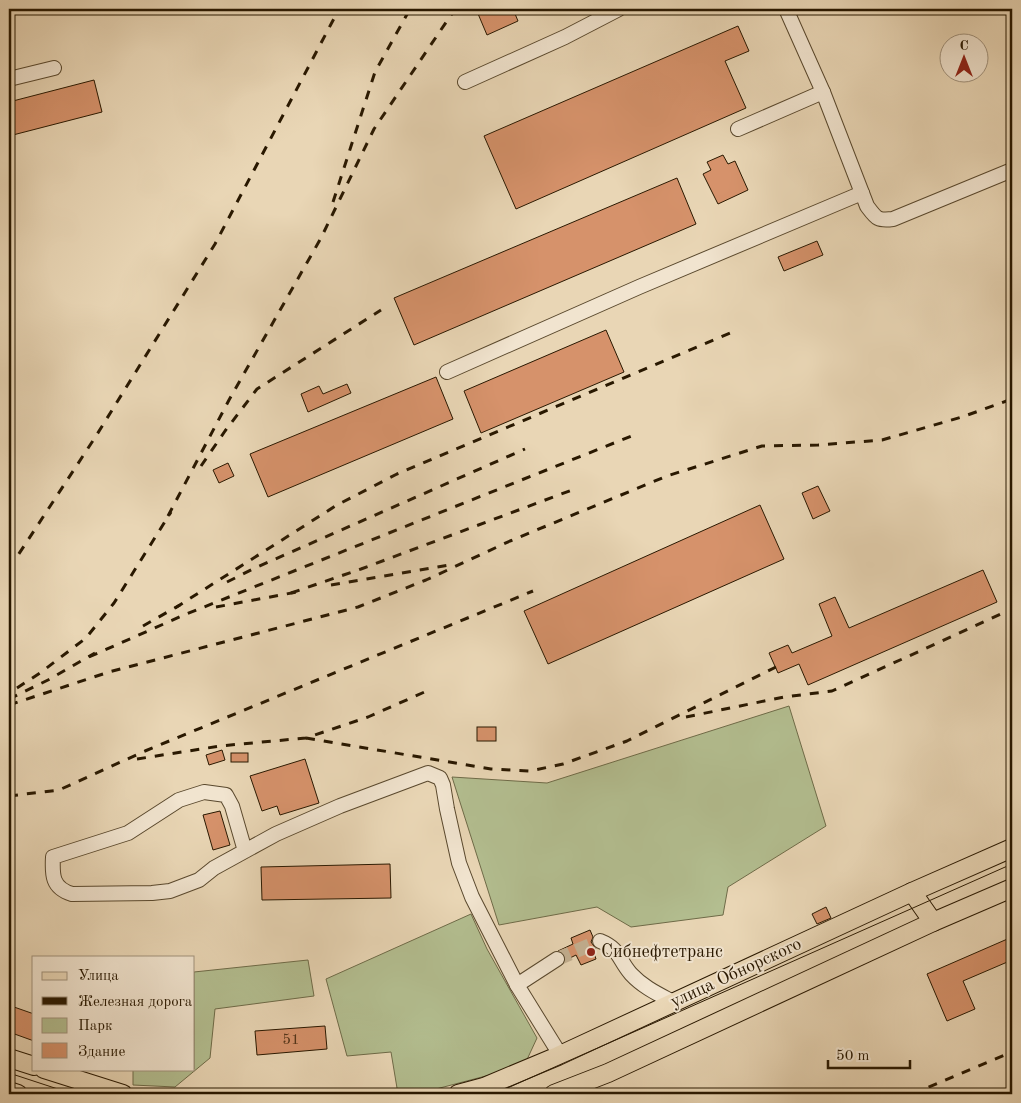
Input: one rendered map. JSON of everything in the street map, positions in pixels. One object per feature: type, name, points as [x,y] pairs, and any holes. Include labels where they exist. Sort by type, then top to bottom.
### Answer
[{"type":"main road","name":"улица Обнорского","points":[[458,1094],[484,1087],[558,1056],[912,892],[1012,848]]},
{"type":"main road","name":"улица Обнорского","points":[[554,1094],[608,1073],[932,922],[1012,888]]},
{"type":"main road","points":[[912,892],[932,922]]},
{"type":"main road","points":[[9,1058],[32,1065]]},
{"type":"main road","points":[[47,1070],[123,1094]]},
{"type":"main road","points":[[9,1091],[18,1094]]},
{"type":"lane","points":[[465,82],[566,36],[619,9]]},
{"type":"lane","points":[[786,9],[823,92],[867,206],[876,218],[884,220],[893,219],[1012,170]]},
{"type":"lane","points":[[9,79],[54,68]]},
{"type":"lane","points":[[738,128],[823,92]]},
{"type":"lane","points":[[447,372],[639,287],[862,193]]},
{"type":"lane","points":[[244,851],[232,806],[226,795],[204,792],[179,800],[128,833],[53,857],[52,871],[55,882],[62,891],[72,894],[170,891],[199,880],[214,868],[276,834],[340,806],[428,773],[440,778],[443,784],[459,863],[472,897],[517,985],[556,1048],[558,1056]]},
{"type":"lane","points":[[600,941],[611,945],[631,974],[649,989],[673,1002]]},
{"type":"lane","points":[[517,985],[557,960]]},
{"type":"green space","points":[[789,706],[826,826],[728,887],[723,915],[631,927],[597,907],[499,925],[452,777],[547,783]]},
{"type":"green space","points":[[471,914],[487,949],[537,1038],[524,1066],[417,1094],[398,1094],[391,1052],[347,1056],[326,979]]},
{"type":"green space","points":[[308,960],[314,996],[215,1009],[210,1058],[175,1087],[133,1085],[133,1070],[195,1070],[195,972]]},
{"type":"building","points":[[476,9],[513,9],[518,21],[487,35]]},
{"type":"building","points":[[738,26],[749,51],[725,61],[746,108],[516,209],[484,136]]},
{"type":"building","points":[[94,80],[102,112],[9,136],[9,102]]},
{"type":"building","points":[[723,155],[728,164],[735,161],[748,190],[718,204],[703,174],[711,170],[707,162]]},
{"type":"building","points":[[677,178],[696,224],[414,345],[394,298]]},
{"type":"building","points":[[817,241],[823,255],[784,271],[778,257]]},
{"type":"building","points":[[606,330],[624,372],[481,433],[464,391]]},
{"type":"building","points":[[436,377],[453,419],[268,497],[250,454]]},
{"type":"building","points":[[347,384],[351,393],[308,412],[301,394],[319,386],[323,394]]},
{"type":"building","points":[[228,463],[234,476],[219,483],[213,470]]},
{"type":"building","points":[[818,486],[830,511],[813,519],[802,493]]},
{"type":"building","points":[[760,505],[784,559],[548,664],[524,611]]},
{"type":"building","points":[[983,570],[997,602],[808,685],[799,664],[778,673],[769,653],[788,645],[792,653],[832,636],[819,604],[835,597],[849,628]]},
{"type":"building","points":[[477,727],[496,727],[496,741],[477,741]]},
{"type":"building","points":[[222,750],[225,760],[209,765],[206,755]]},
{"type":"building","points":[[231,753],[248,753],[248,762],[231,762]]},
{"type":"building","points":[[305,759],[319,803],[280,815],[277,806],[262,811],[250,776]]},
{"type":"building","points":[[220,811],[230,845],[213,850],[203,815]]},
{"type":"building","points":[[390,864],[391,898],[262,900],[261,867]]},
{"type":"building","points":[[826,907],[831,918],[817,924],[812,914]]},
{"type":"building","points":[[590,930],[593,937],[591,942],[596,949],[593,950],[596,959],[581,965],[576,955],[566,960],[564,954],[558,951],[573,944],[571,938]]},
{"type":"building","points":[[1012,937],[1012,960],[963,981],[975,1009],[947,1021],[927,974]]},
{"type":"building","points":[[14,1007],[32,1013],[32,1040],[9,1032],[9,1023]]},
{"type":"building","points":[[325,1026],[327,1049],[257,1055],[255,1031]]},
{"type":"tunnel","points":[[557,959],[600,941]]},
{"type":"tram line","points":[[494,1094],[1012,864]]},
{"type":"tram line","points":[[9,1073],[73,1094]]},
{"type":"railway","points":[[9,569],[96,436],[215,244],[339,9]]},
{"type":"railway","points":[[333,202],[375,72],[410,9]]},
{"type":"railway","points":[[168,516],[229,400],[321,238],[374,129],[455,9]]},
{"type":"railway","points":[[201,466],[257,389],[381,310]]},
{"type":"railway","points":[[175,608],[337,505],[397,474],[737,330]]},
{"type":"railway","points":[[9,705],[109,672],[358,607],[426,580],[510,541],[667,476],[762,446],[818,445],[882,440],[962,417],[1012,399]]},
{"type":"railway","points":[[89,657],[184,615],[634,435]]},
{"type":"railway","points":[[227,582],[525,449]]},
{"type":"railway","points":[[291,593],[361,569],[572,490]]},
{"type":"railway","points":[[17,688],[86,638],[114,603],[171,512]]},
{"type":"railway","points":[[331,585],[449,565]]},
{"type":"railway","points":[[9,796],[59,790],[145,751],[533,591]]},
{"type":"railway","points":[[216,607],[297,592]]},
{"type":"railway","points":[[143,626],[180,605]]},
{"type":"railway","points":[[686,717],[784,697],[832,691],[1012,609]]},
{"type":"railway","points":[[9,699],[48,680],[95,653]]},
{"type":"railway","points":[[306,738],[491,769],[530,771],[563,764],[627,741],[776,667]]},
{"type":"railway","points":[[137,759],[220,746],[306,738],[368,717],[429,690]]},
{"type":"railway","points":[[912,1094],[1012,1052]]},
{"type":"place","name":"Сибнефтетранс","points":[[591,952]]}]
